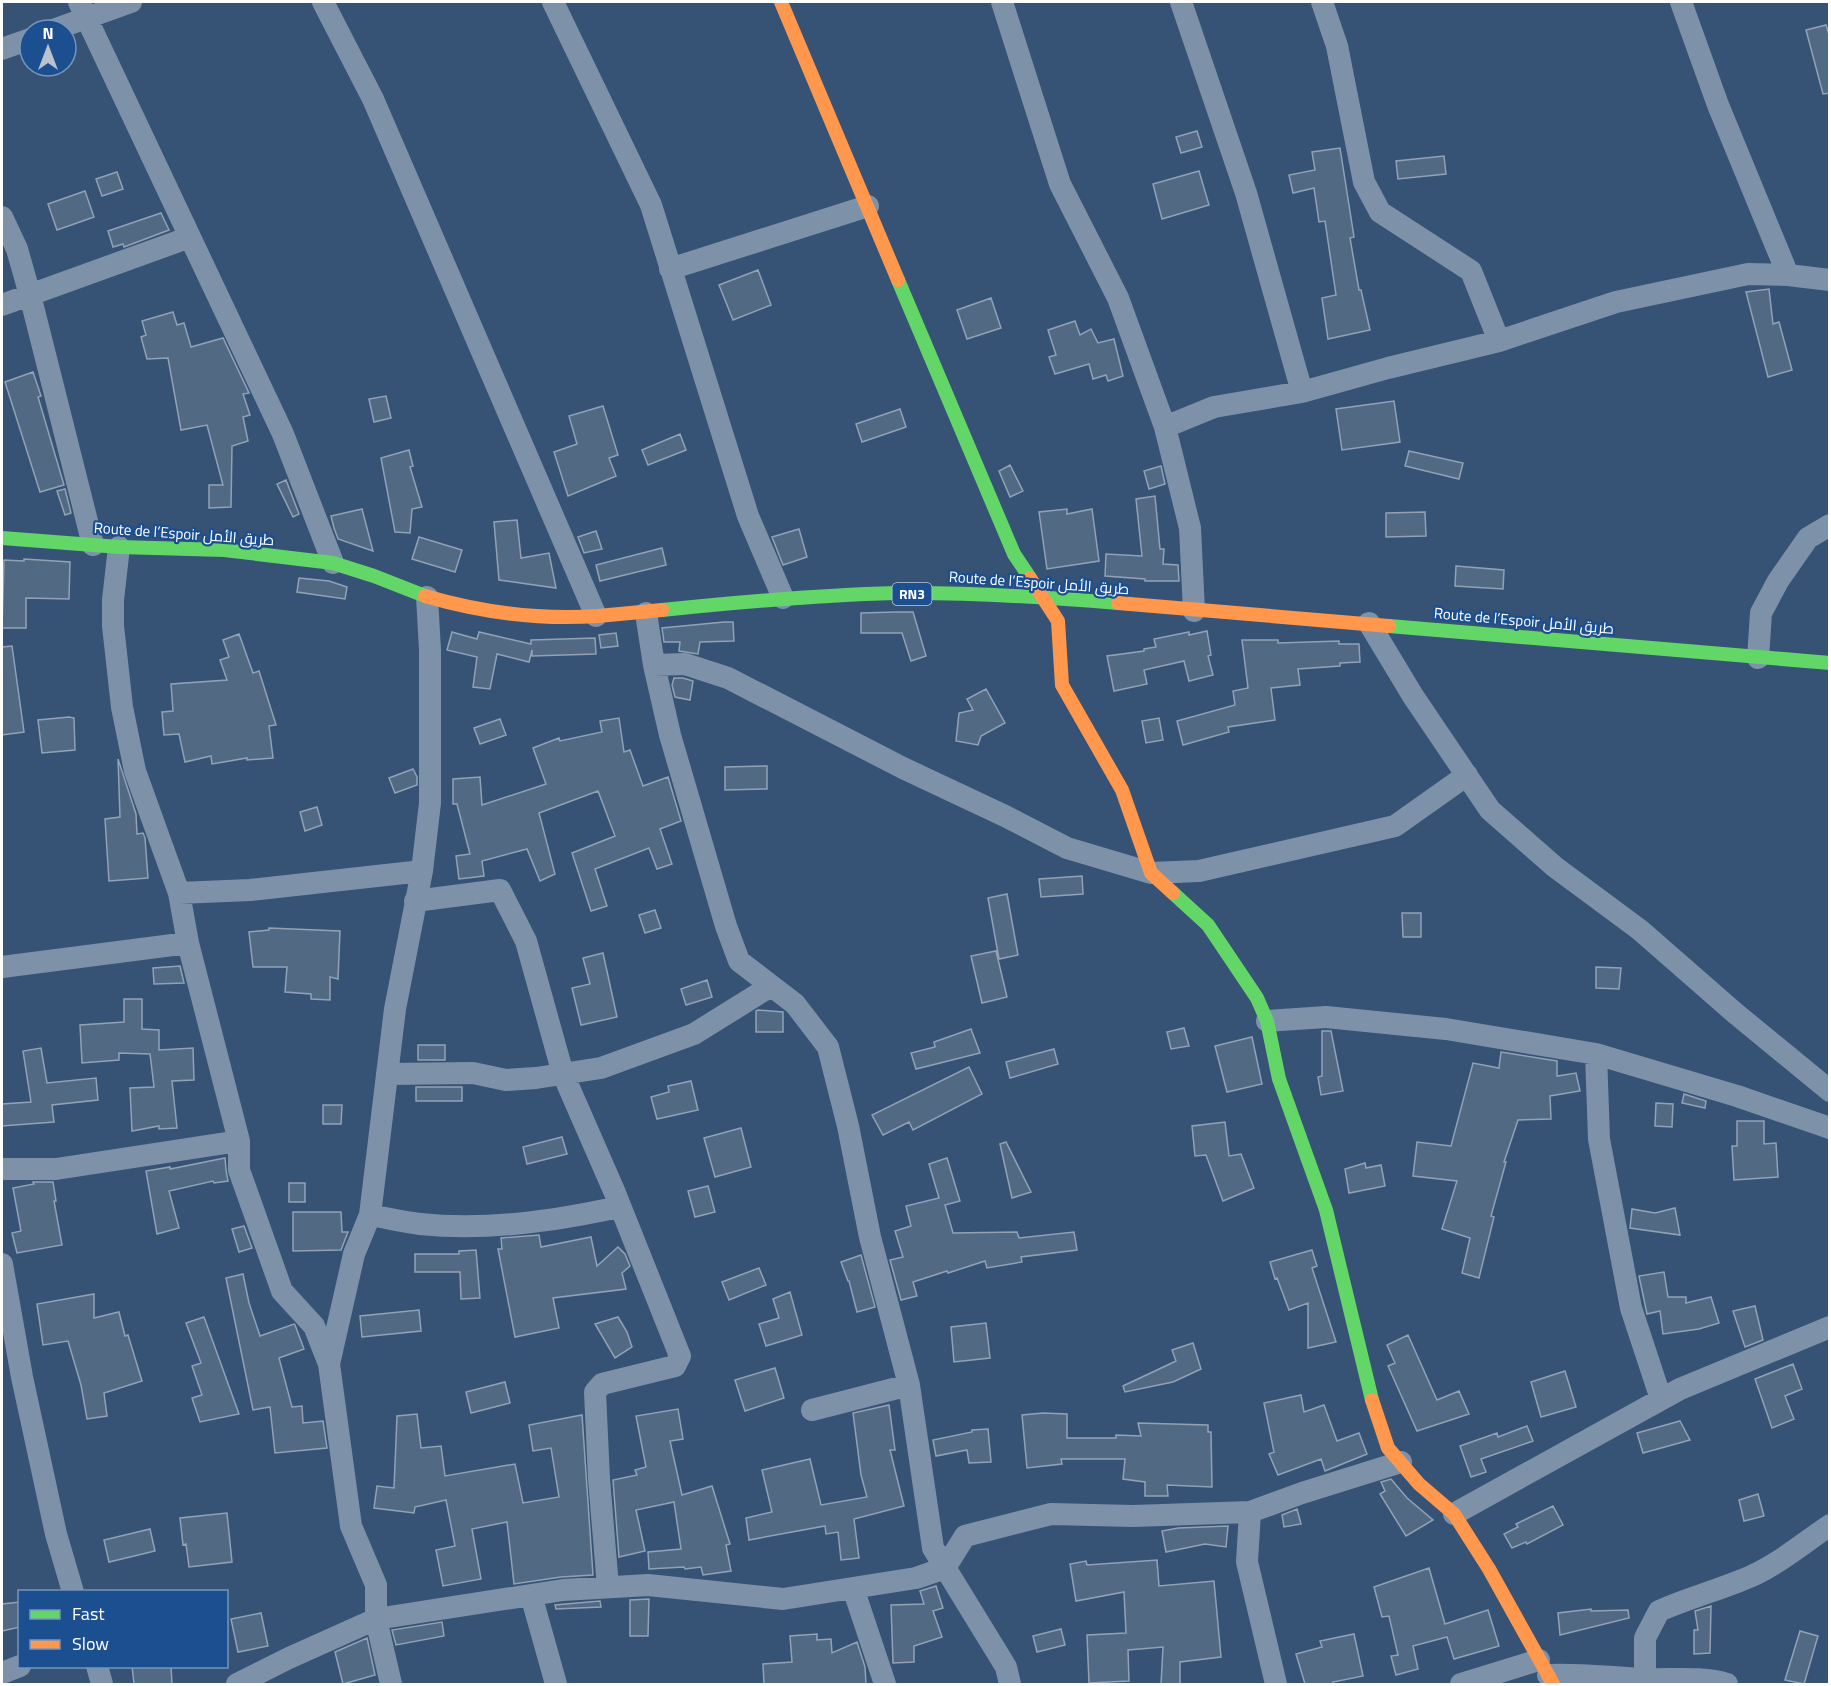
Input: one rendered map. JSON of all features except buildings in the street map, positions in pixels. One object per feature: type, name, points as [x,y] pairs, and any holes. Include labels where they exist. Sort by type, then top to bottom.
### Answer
[{"type":"main road","points":[[782,2],[1014,554],[1058,621],[1062,685],[1122,790],[1151,873],[1208,926],[1257,998],[1267,1021],[1279,1079],[1326,1210],[1367,1385],[1388,1448],[1419,1484],[1454,1514],[1489,1569],[1547,1673]]},
{"type":"main road","name":"Route de l’Espoir طريق الأمل","points":[[2,538],[119,547],[224,550],[333,563],[428,597],[494,610],[542,615],[596,616],[646,613],[783,598],[896,594],[1041,597],[1830,663]]},
{"type":"street","points":[[131,2],[83,10],[283,434],[333,563]]},
{"type":"street","points":[[323,2],[373,99],[596,616]]},
{"type":"street","points":[[553,2],[651,205],[748,516],[783,598]]},
{"type":"street","points":[[1002,2],[1060,184],[1118,298],[1165,427],[1190,528],[1194,611]]},
{"type":"street","points":[[1181,2],[1246,193],[1302,392]]},
{"type":"street","points":[[1322,2],[1337,46],[1364,182],[1380,212],[1471,271],[1499,341]]},
{"type":"street","points":[[1681,2],[1718,105],[1788,275]]},
{"type":"street","points":[[2,49],[18,43]]},
{"type":"street","points":[[670,269],[868,206]]},
{"type":"street","points":[[2,217],[17,249],[30,295],[93,545]]},
{"type":"street","points":[[2,305],[190,237]]},
{"type":"street","points":[[1165,427],[1214,407],[1302,392],[1499,341],[1616,302],[1748,274],[1788,275],[1830,280]]},
{"type":"street","points":[[1758,658],[1761,613],[1772,592],[1808,538],[1830,525]]},
{"type":"street","points":[[119,547],[113,600],[113,626],[122,707],[135,771],[179,893],[188,943],[239,1141],[239,1170],[282,1291],[314,1326],[329,1364],[351,1526],[376,1585],[376,1618],[392,1684]]},
{"type":"street","points":[[329,1364],[354,1254],[370,1215],[395,1009],[422,871],[430,803],[428,597]]},
{"type":"street","points":[[646,613],[654,665],[670,735],[726,926],[739,961],[795,1004],[828,1047],[848,1126],[870,1237],[909,1385],[933,1548],[1006,1667],[1010,1684]]},
{"type":"street","points":[[1369,623],[1413,696],[1490,810],[1555,867],[1640,930],[1735,1013],[1830,1091]]},
{"type":"street","points":[[654,665],[686,664],[728,678],[903,768],[1067,848],[1151,873],[1199,871],[1395,826],[1467,776]]},
{"type":"street","points":[[179,893],[250,890],[422,871]]},
{"type":"street","points":[[416,901],[500,890],[526,941],[563,1074],[680,1356],[675,1366],[602,1384],[595,1392],[608,1587]]},
{"type":"street","points":[[2,967],[188,943]]},
{"type":"street","points":[[387,1074],[473,1073],[506,1080],[601,1068],[694,1034],[771,986]]},
{"type":"street","points":[[1267,1021],[1326,1017],[1446,1029],[1596,1054],[1737,1096],[1830,1128]]},
{"type":"street","points":[[1596,1054],[1599,1139],[1631,1308],[1661,1399]]},
{"type":"street","points":[[2,1169],[56,1169],[239,1141]]},
{"type":"street","points":[[370,1215],[421,1224],[495,1226],[570,1218],[619,1207]]},
{"type":"street","points":[[2,1264],[22,1377],[51,1511],[72,1590]]},
{"type":"street","points":[[1454,1514],[1680,1389],[1830,1327]]},
{"type":"street","points":[[812,1410],[909,1385]]},
{"type":"street","points":[[237,1684],[376,1618],[563,1590],[648,1585],[783,1599],[916,1578],[945,1568],[965,1536],[1051,1514],[1133,1516],[1250,1512],[1401,1462]]},
{"type":"street","points":[[1250,1512],[1247,1562],[1276,1684]]},
{"type":"street","points":[[1645,1679],[1645,1638],[1659,1611],[1689,1598],[1744,1580],[1785,1556],[1830,1525]]},
{"type":"street","points":[[853,1588],[885,1684]]},
{"type":"street","points":[[531,1595],[556,1684]]},
{"type":"street","points":[[2,1673],[18,1667]]},
{"type":"street","points":[[98,1668],[102,1684]]},
{"type":"street","points":[[1461,1684],[1547,1673],[1645,1679],[1715,1680],[1727,1684]]},
{"type":"traffic: fast","points":[[898,280],[1014,554],[1030,578]]},
{"type":"traffic: fast","points":[[2,538],[119,547],[224,550],[333,563],[425,596]]},
{"type":"traffic: fast","points":[[662,610],[778,599],[895,593],[1006,595],[1118,603]]},
{"type":"traffic: fast","points":[[1389,626],[1830,663]]},
{"type":"traffic: fast","points":[[1173,893],[1208,925],[1257,998],[1267,1021],[1279,1079],[1326,1210],[1372,1400]]},
{"type":"traffic: slow","points":[[781,2],[898,280]]},
{"type":"traffic: slow","points":[[1030,578],[1058,621],[1062,685],[1122,790],[1151,873],[1173,893]]},
{"type":"traffic: slow","points":[[425,596],[467,606],[533,616],[598,616],[662,610]]},
{"type":"traffic: slow","points":[[1118,603],[1389,626]]},
{"type":"traffic: slow","points":[[1372,1400],[1388,1448],[1419,1484],[1454,1514],[1489,1569],[1553,1684]]}]
